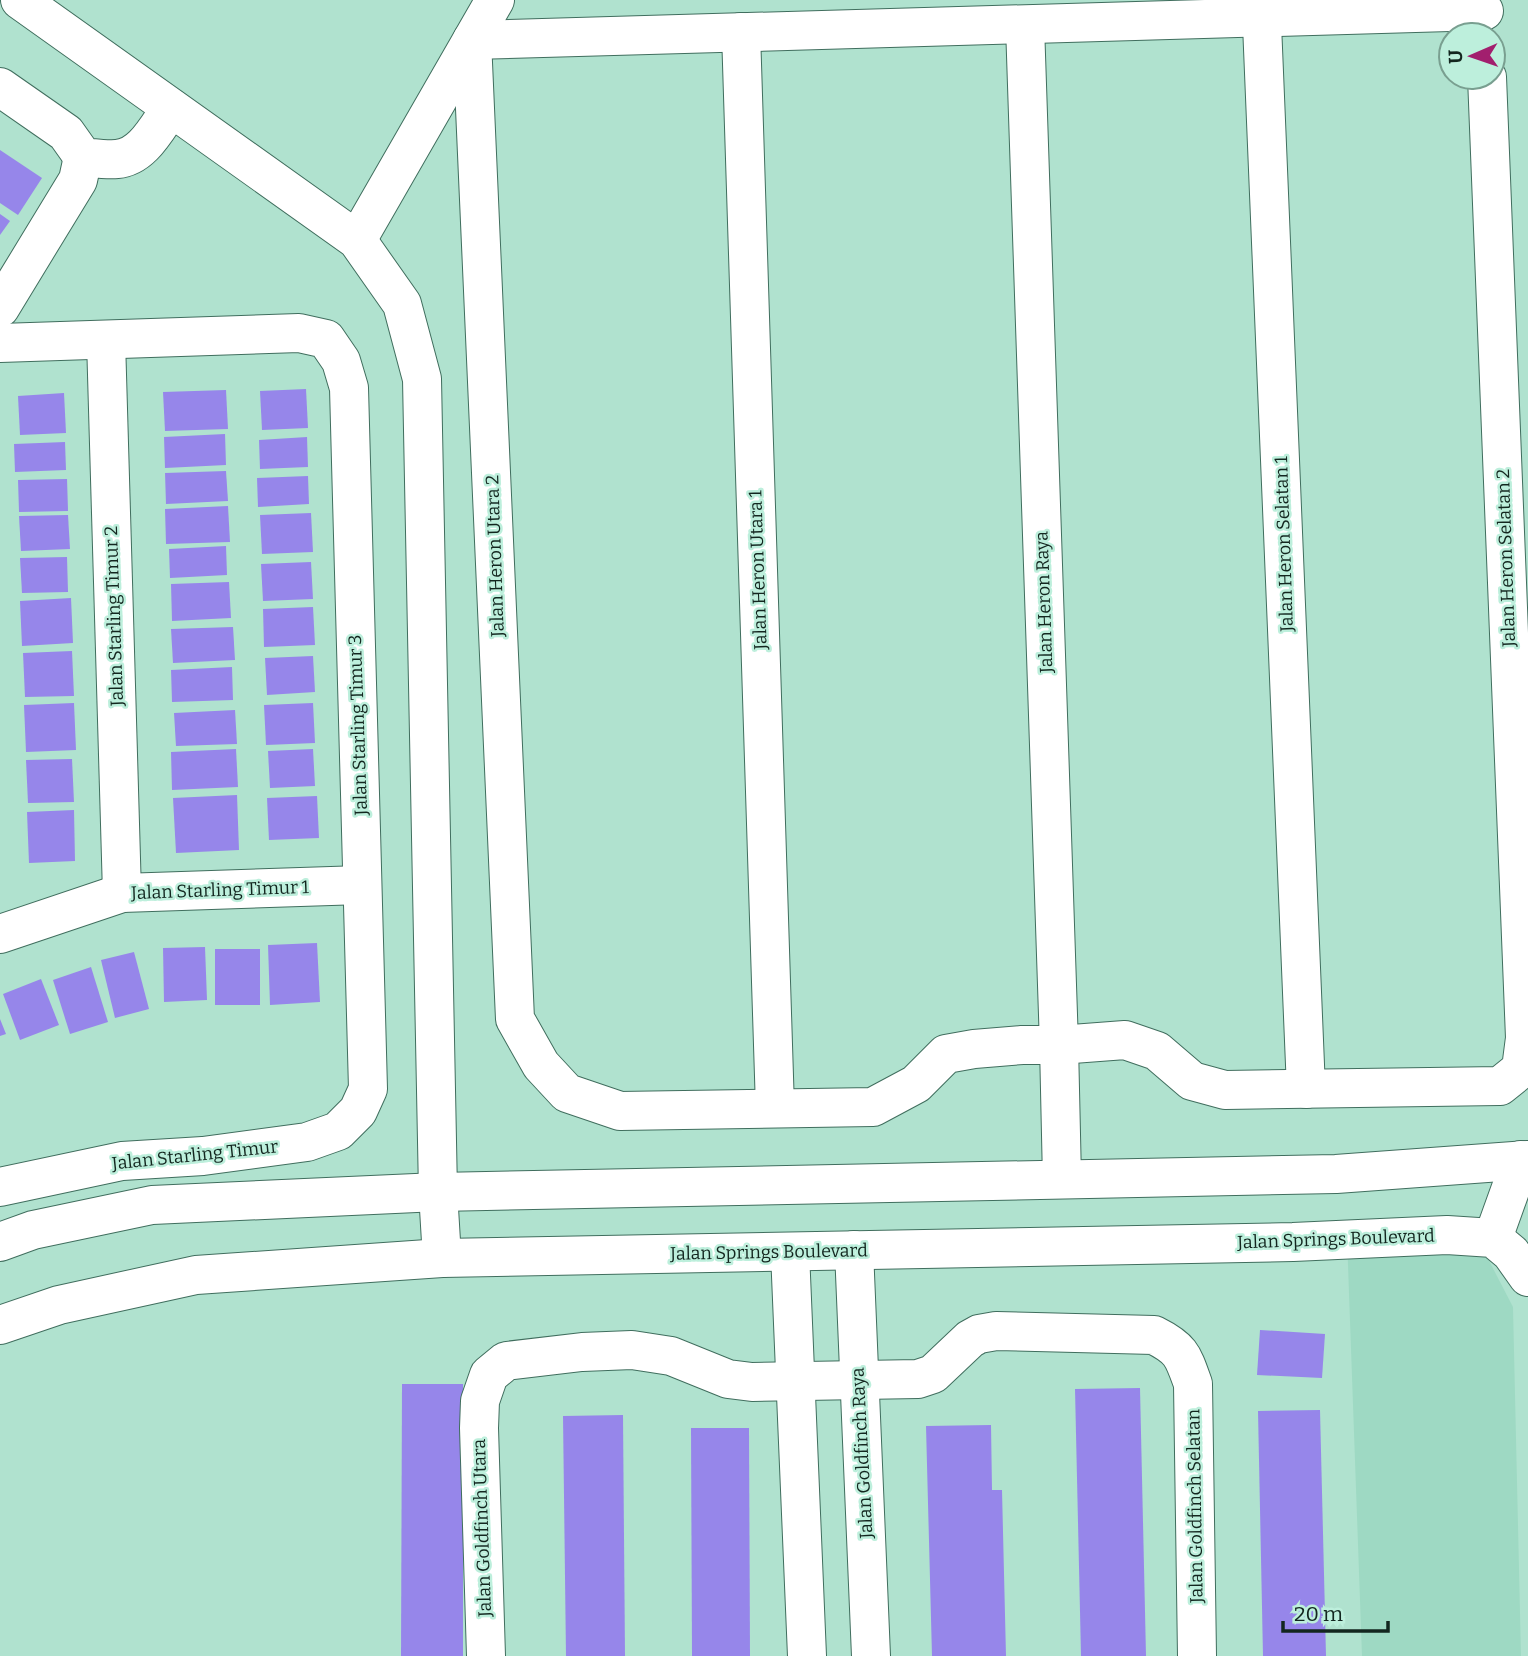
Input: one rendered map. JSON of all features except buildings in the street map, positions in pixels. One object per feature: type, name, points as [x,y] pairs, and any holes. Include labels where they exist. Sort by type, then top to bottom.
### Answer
[{"type":"street","points":[[20,0],[357,240],[402,304],[422,379],[438,1192],[442,1258]]},
{"type":"street","points":[[357,240],[495,0]]},
{"type":"street","points":[[472,40],[1025,25],[1262,9],[1484,15]]},
{"type":"street","name":"Jalan Heron Selatan 1","points":[[1262,9],[1306,1088]]},
{"type":"street","name":"Jalan Heron Raya","points":[[1025,25],[1062,1179]]},
{"type":"street","name":"Jalan Heron Utara 1","points":[[741,32],[775,1108]]},
{"type":"street","name":"Jalan Heron Utara 2","points":[[472,40],[515,1019],[541,1065],[568,1093],[621,1111],[873,1107],[916,1084],[946,1054],[1022,1045],[1059,1045]]},
{"type":"street","points":[[0,87],[66,133],[83,157],[78,180],[0,308]]},
{"type":"street","name":"Jalan Heron Selatan 2","points":[[1059,1045],[1125,1040],[1157,1051],[1192,1081],[1226,1090],[1500,1086],[1521,1069],[1525,1038],[1488,91]]},
{"type":"street","points":[[83,157],[115,160],[132,156],[171,108]]},
{"type":"street","name":"Jalan Starling Timur 3","points":[[106,340],[299,333],[326,340],[341,361],[349,388],[368,1089]]},
{"type":"street","points":[[0,343],[106,340]]},
{"type":"street","name":"Jalan Starling Timur 2","points":[[106,340],[122,893]]},
{"type":"street","name":"Jalan Starling Timur 1","points":[[0,934],[122,893],[362,886]]},
{"type":"street","name":"Jalan Starling Timur","points":[[0,1187],[122,1161],[203,1156],[307,1142],[338,1131],[358,1111],[368,1089]]},
{"type":"street","points":[[0,1242],[33,1230],[152,1205],[438,1192],[1336,1174],[1524,1160],[1493,1238],[1511,1253],[1528,1277]]},
{"type":"street","name":"Jalan Springs Boulevard","points":[[0,1325],[59,1305],[196,1275],[442,1258],[1293,1242],[1447,1235],[1493,1238]]},
{"type":"street","name":"Jalan Goldfinch Raya","points":[[854,1250],[871,1656]]},
{"type":"street","points":[[790,1252],[807,1656]]},
{"type":"street","name":"Jalan Goldfinch Selatan","points":[[859,1379],[918,1379],[933,1374],[970,1339],[979,1334],[996,1331],[1154,1335],[1171,1343],[1184,1358],[1193,1384],[1197,1656]]},
{"type":"street","name":"Jalan Goldfinch Utara","points":[[486,1656],[479,1428],[480,1401],[489,1375],[506,1361],[582,1352],[632,1350],[671,1356],[728,1379],[752,1382],[795,1381]]},
{"type":"street","points":[[795,1381],[859,1379]]},
{"type":"shaded area","points":[[1347,1237],[1484,1251],[1513,1307],[1521,1656],[1362,1656]]}]
